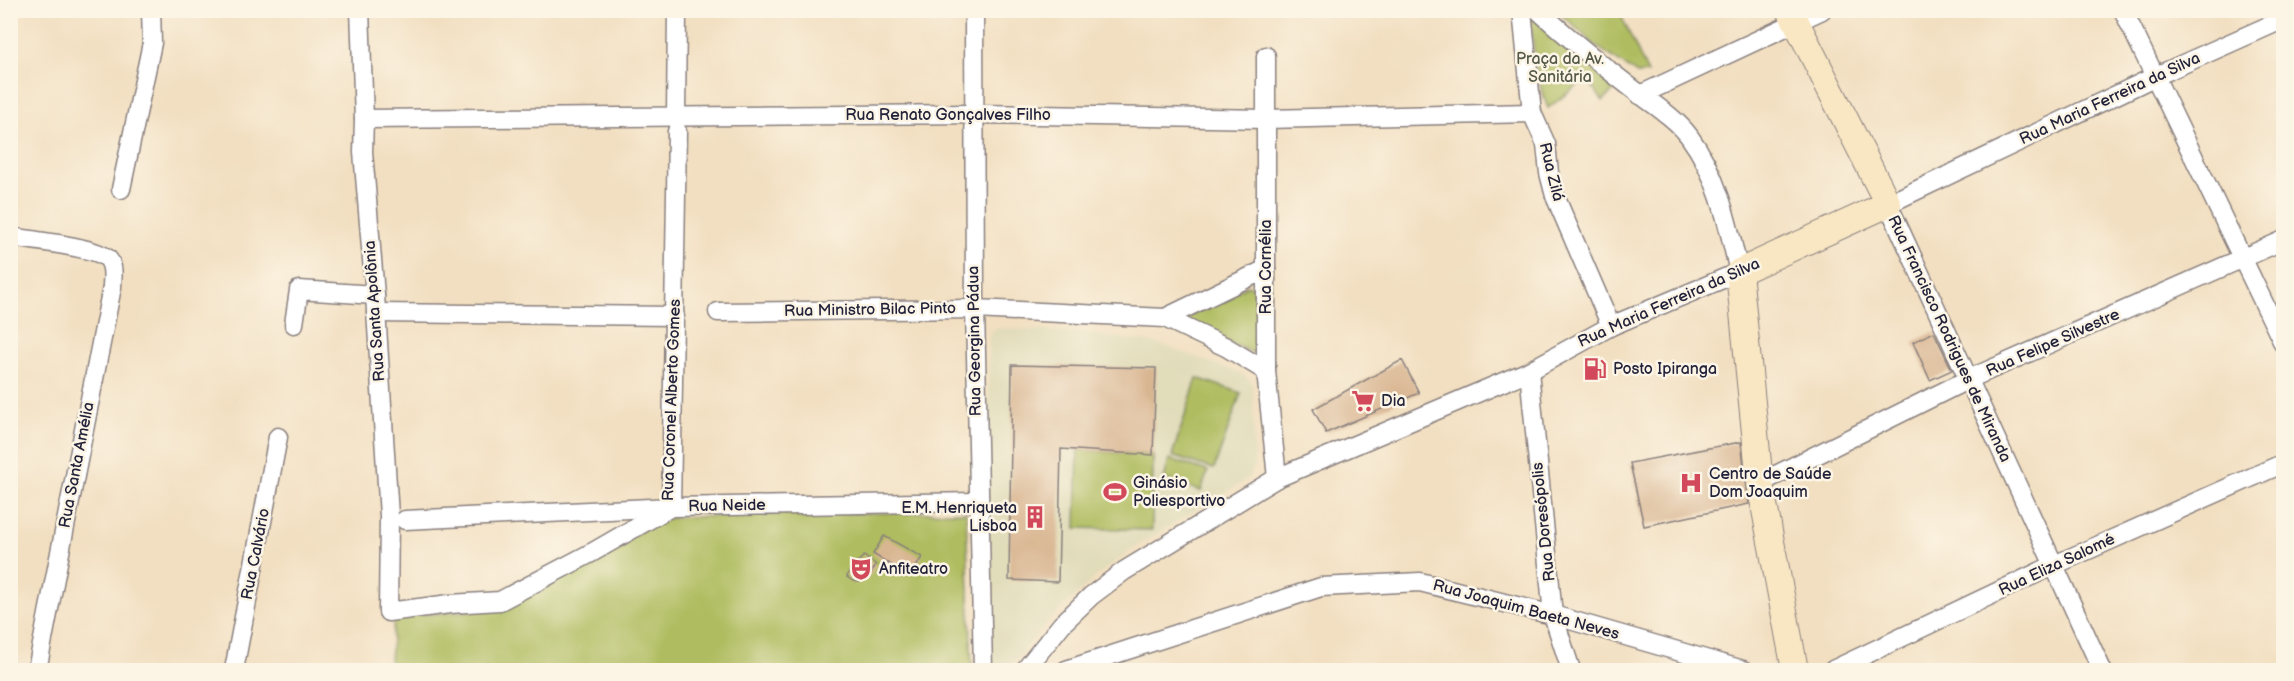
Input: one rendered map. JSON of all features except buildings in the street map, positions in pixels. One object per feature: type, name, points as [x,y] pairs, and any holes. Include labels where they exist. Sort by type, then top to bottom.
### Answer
[{"type":"street","points":[[121,189],[152,43],[151,10]]},
{"type":"street","name":"Rua Santa Apolônia","points":[[360,10],[363,152],[389,516],[388,612]]},
{"type":"street","name":"Rua Coronel Alberto Gomes","points":[[388,612],[450,604],[500,601],[593,552],[671,507],[677,10]]},
{"type":"street","name":"Rua Georgina Pádua","points":[[974,10],[977,502],[982,670]]},
{"type":"street","name":"Rua Zilá","points":[[1522,10],[1532,113],[1546,144],[1549,173],[1555,196],[1611,326]]},
{"type":"street","points":[[1538,10],[1597,62],[1675,122],[1696,147],[1721,201],[1739,272],[1760,483],[1795,670]]},
{"type":"street","points":[[1640,95],[1792,17],[1822,10]]},
{"type":"street","points":[[2123,10],[2283,345]]},
{"type":"street","name":"Rua Francisco Rodrigues de Miranda","points":[[1792,17],[1888,204],[2052,566],[2102,670]]},
{"type":"street","name":"Rua Maria Ferreira da Silva","points":[[1025,670],[1062,624],[1091,596],[1124,571],[1276,478],[1529,371],[1611,326],[1739,272],[1888,204],[2156,76],[2283,19]]},
{"type":"street","name":"Rua Cornélia","points":[[1266,56],[1266,371],[1276,478]]},
{"type":"street","name":"Rua Renato Gonçalves Filho","points":[[364,119],[677,123],[974,114],[1266,119],[1532,113]]},
{"type":"street","name":"Rua Santa Amélia","points":[[10,237],[95,252],[108,260],[113,270],[112,287],[37,670]]},
{"type":"street","name":"Rua Felipe Silvestre","points":[[1760,483],[1969,380],[2283,240]]},
{"type":"street","name":"Rua Ministro Bilac Pinto","points":[[1165,318],[1266,269]]},
{"type":"street","points":[[294,324],[298,290],[375,295]]},
{"type":"street","name":"Rua Ministro Bilac Pinto","points":[[718,312],[975,309],[1165,318],[1226,347],[1266,371]]},
{"type":"street","points":[[376,313],[675,316]]},
{"type":"street","name":"Rua Doresópolis","points":[[1529,371],[1553,615],[1571,670]]},
{"type":"street","name":"Rua Calvário","points":[[234,670],[278,437]]},
{"type":"street","name":"Rua Eliza Salomé","points":[[1833,670],[2052,566],[2283,463]]},
{"type":"street","name":"Rua Neide","points":[[405,520],[671,507],[977,502]]},
{"type":"street","name":"Rua Joaquim Baeta Neves","points":[[1066,670],[1321,587],[1420,582],[1553,615],[1743,670]]},
{"type":"shaded area","points":[[996,328],[1084,333],[1156,343],[1240,373],[1249,379],[1253,387],[1254,467],[1249,478],[1135,547],[1100,573],[1048,621],[1007,670],[988,670],[987,646],[989,338],[991,332]]},
{"type":"green space","name":"Praça da Av. Sanitária","points":[[1570,11],[1619,11],[1648,73],[1637,74],[1596,46],[1562,15]]},
{"type":"green space","name":"Praça da Av. Sanitária","points":[[1531,16],[1537,16],[1620,85],[1603,101],[1586,79],[1548,108],[1537,74]]},
{"type":"green space","points":[[1246,286],[1253,286],[1255,293],[1257,351],[1253,353],[1180,321]]},
{"type":"green space","points":[[1197,378],[1241,393],[1214,469],[1172,456]]},
{"type":"green space","name":"Ginásio Poliesportivo","points":[[1078,450],[1153,455],[1152,530],[1076,528]]},
{"type":"green space","points":[[1169,459],[1208,471],[1201,491],[1164,479]]},
{"type":"green space","points":[[966,512],[972,670],[389,670],[394,617],[492,609],[665,518]]},
{"type":"place","name":"Posto Ipiranga","points":[[1595,369]]},
{"type":"place","name":"Dia","points":[[1363,401]]},
{"type":"place","name":"Centro de Saúde Dom Joaquim","points":[[1691,483]]},
{"type":"place","name":"Ginásio Poliesportivo","points":[[1115,492]]},
{"type":"place","name":"E.M. Henriqueta Lisboa","points":[[1035,517]]},
{"type":"place","name":"Anfiteatro","points":[[861,569]]}]
